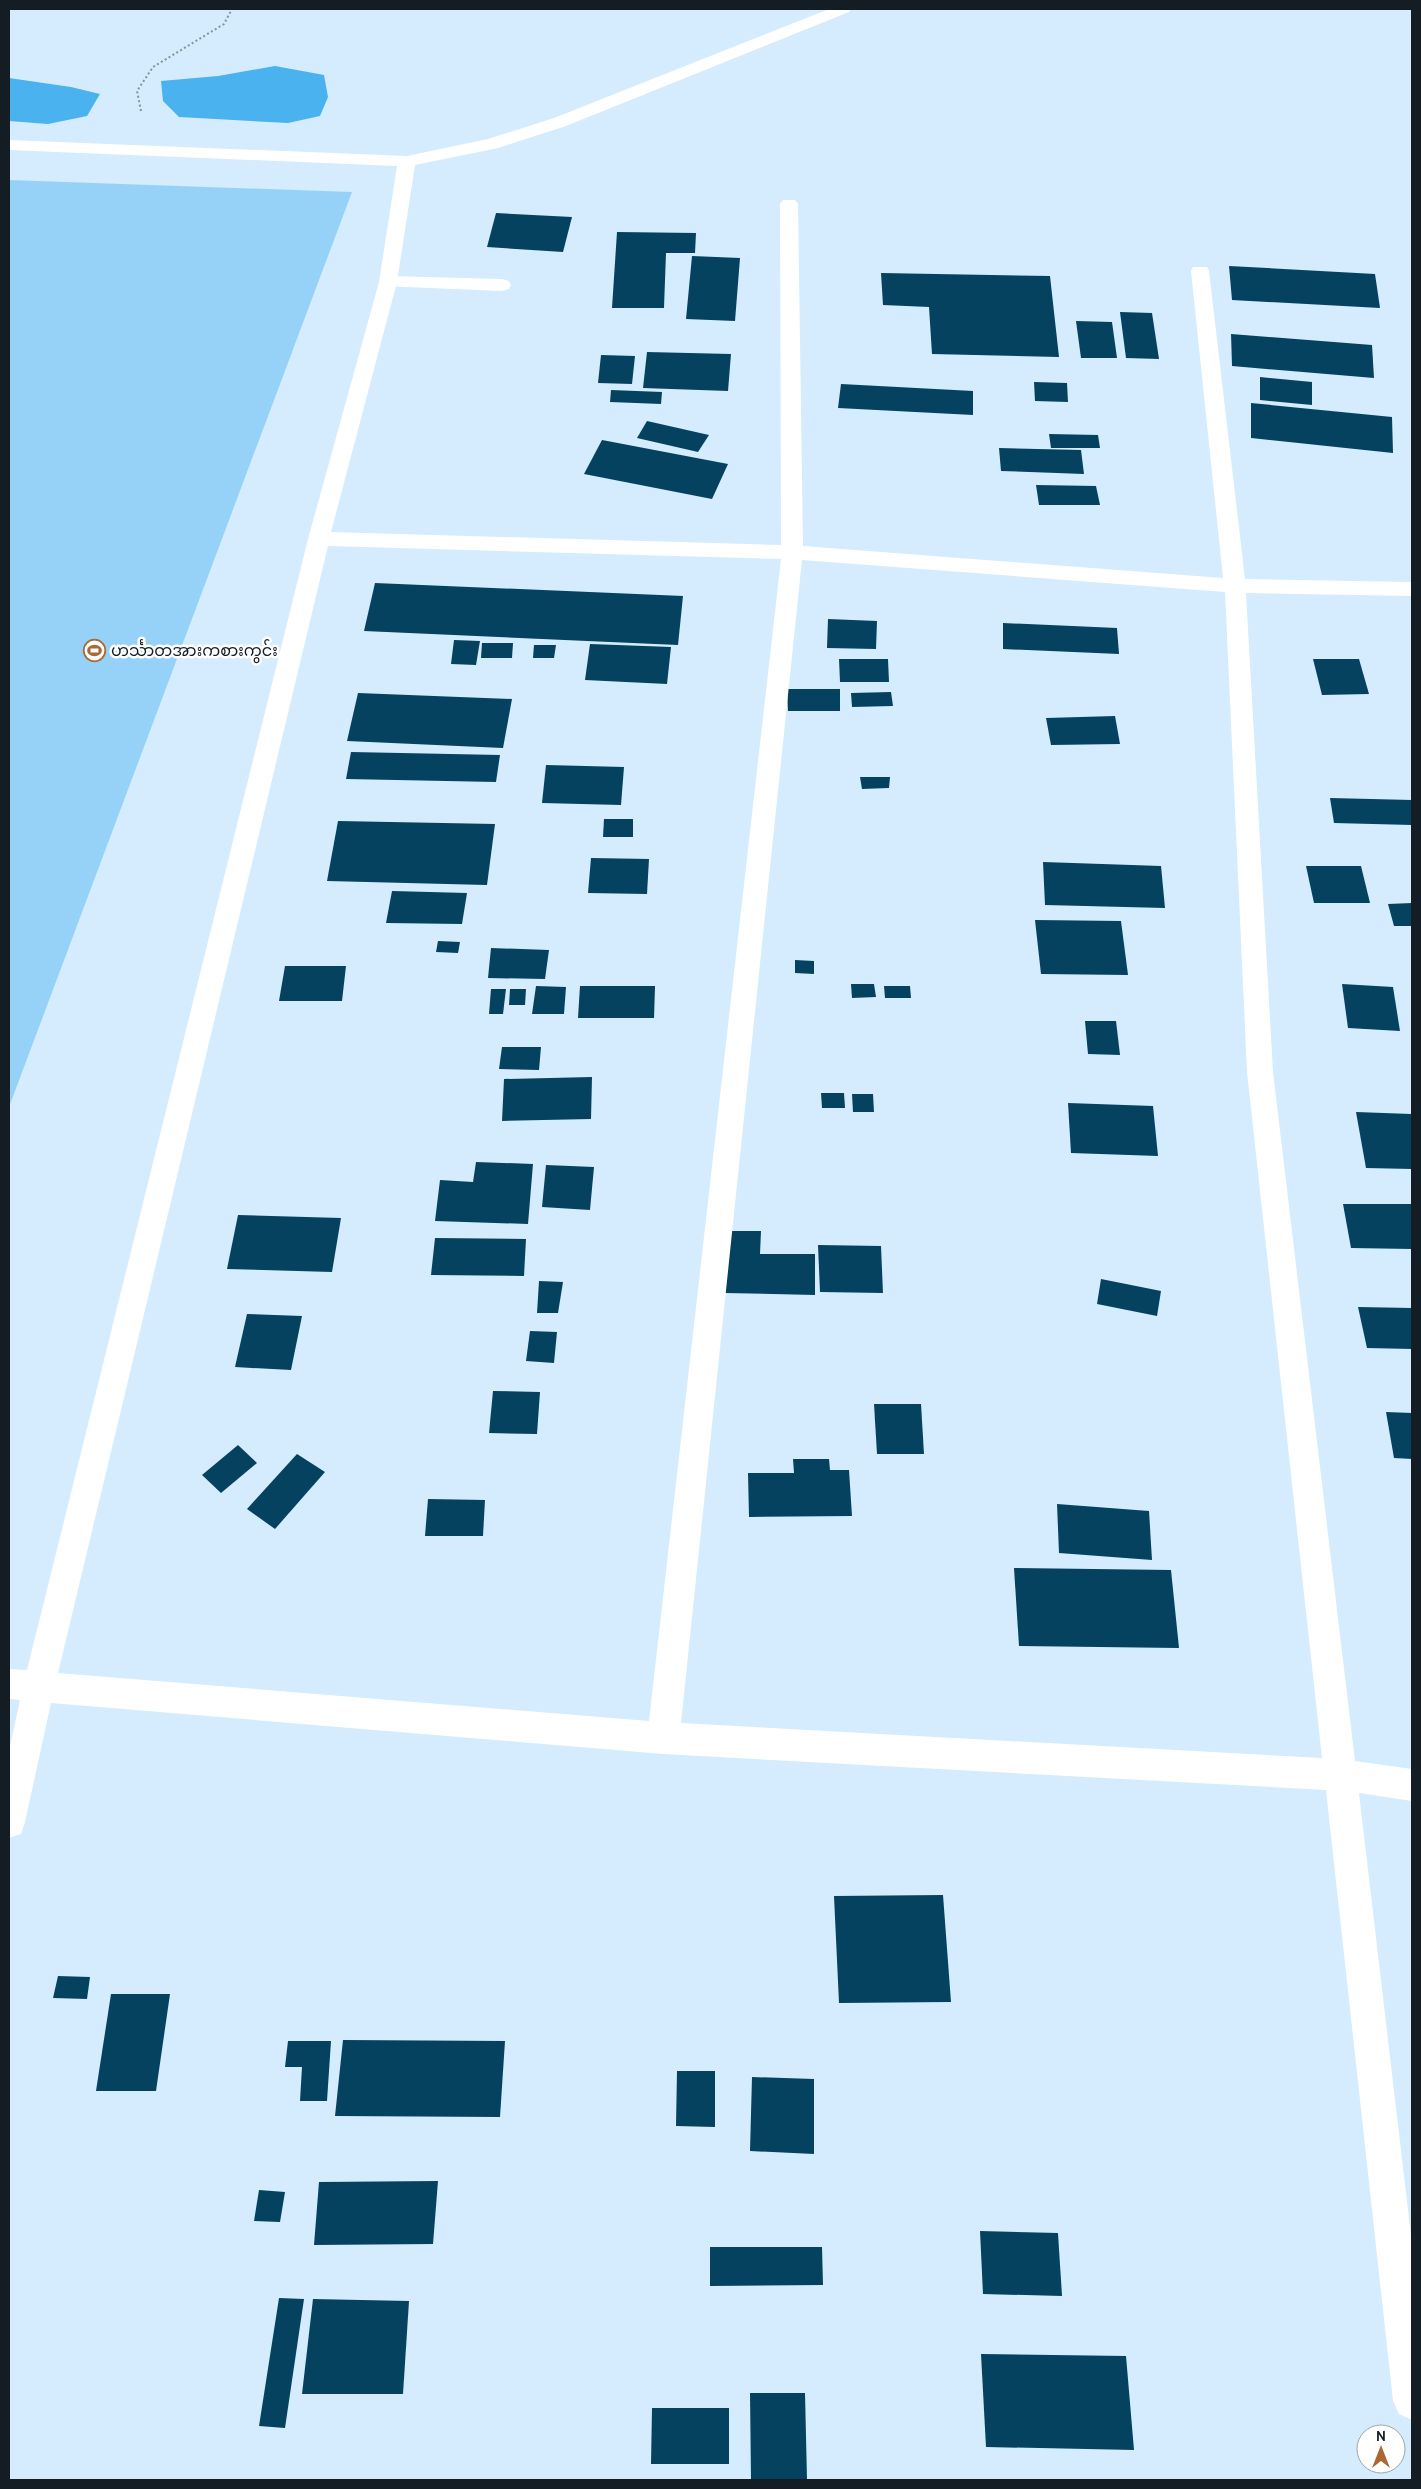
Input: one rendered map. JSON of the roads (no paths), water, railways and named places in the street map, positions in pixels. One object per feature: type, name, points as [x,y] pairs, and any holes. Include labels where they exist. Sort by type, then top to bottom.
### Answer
[{"type":"street","points":[[9,145],[408,162],[492,144],[560,122],[843,9]]},
{"type":"street","points":[[9,1822],[24,1686],[319,539],[388,282],[408,162]]},
{"type":"street","points":[[663,1738],[792,552],[789,204]]},
{"type":"street","points":[[1200,271],[1235,586],[1260,1072],[1342,1775],[1412,2401]]},
{"type":"street","points":[[388,282],[502,285]]},
{"type":"street","points":[[319,539],[792,552],[1235,586],[1412,589]]},
{"type":"street","points":[[24,1686],[663,1738],[1342,1775],[1412,1785]]},
{"type":"place","name":"ဟင်္သာတအားကစားကွင်း","points":[[95,650]]}]
